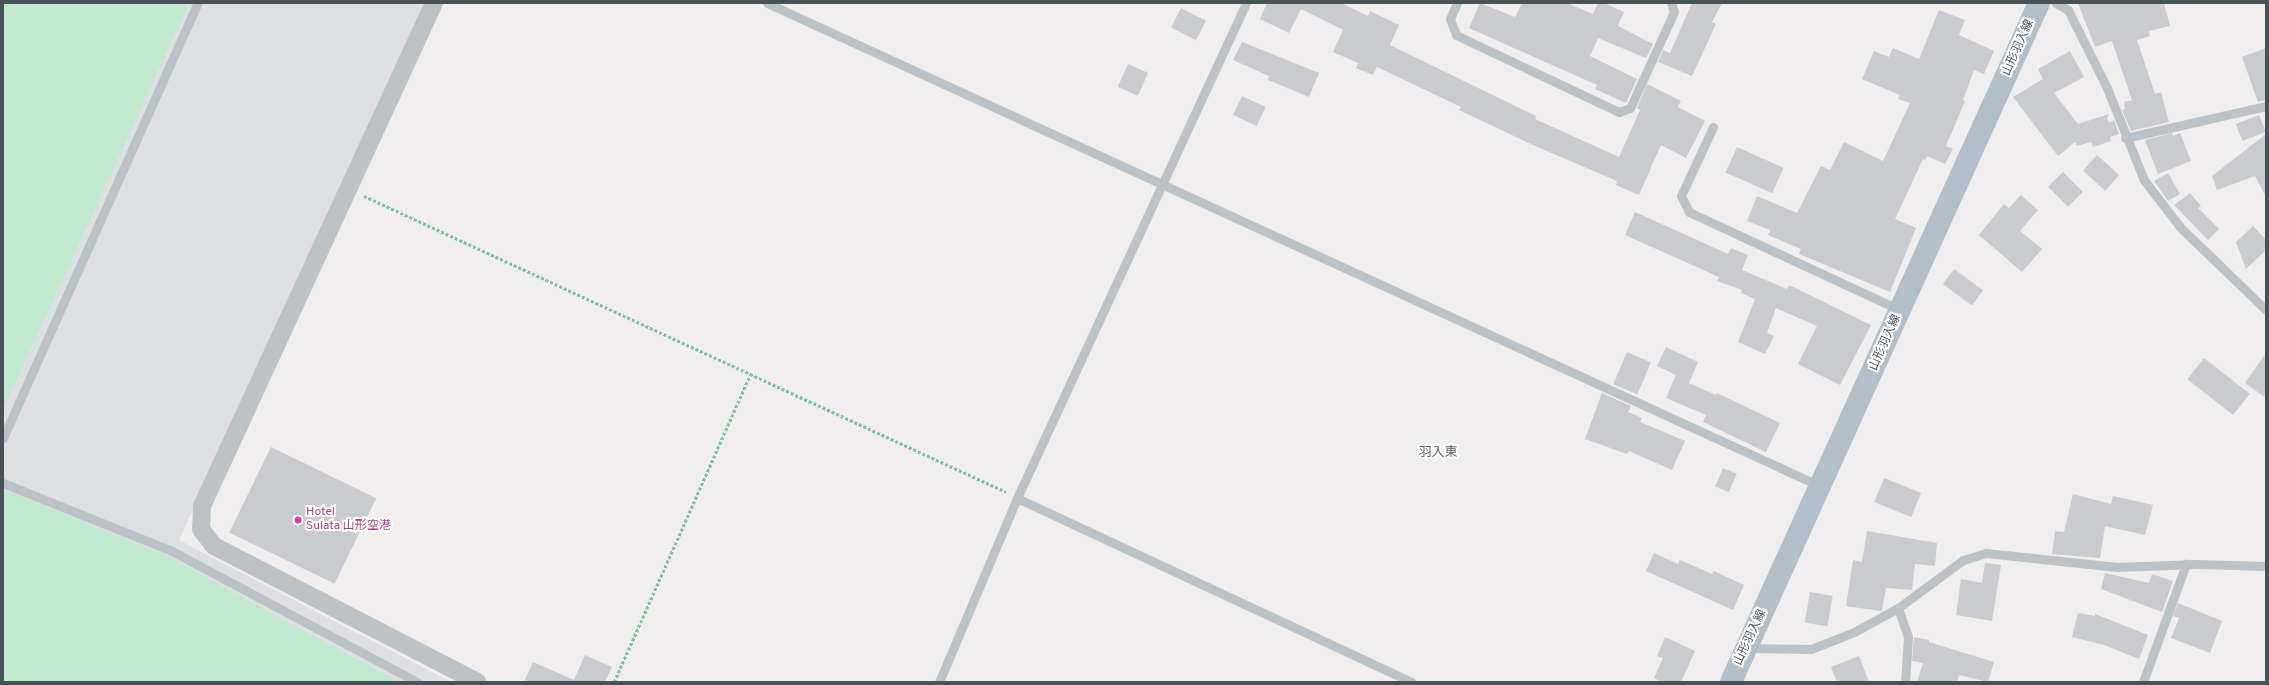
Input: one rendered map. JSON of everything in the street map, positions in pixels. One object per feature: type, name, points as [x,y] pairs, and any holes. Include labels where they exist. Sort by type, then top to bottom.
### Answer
[{"type":"main road","name":"山形羽入線","points":[[1731,682],[2039,3]]},
{"type":"street","points":[[434,3],[202,506],[201,529],[214,546],[477,682]]},
{"type":"lane","points":[[3,438],[198,3]]},
{"type":"lane","points":[[767,3],[1821,486]]},
{"type":"lane","points":[[939,682],[1017,498],[1246,3]]},
{"type":"lane","points":[[1457,3],[1450,19],[1456,35],[1619,112],[1630,108],[1674,12],[1671,3]]},
{"type":"lane","points":[[2056,3],[2068,10],[2107,88],[2125,138],[2144,180],[2180,228],[2266,310]]},
{"type":"lane","points":[[2125,138],[2266,106]]},
{"type":"lane","points":[[1713,127],[1681,196],[1689,212],[1900,310]]},
{"type":"lane","points":[[3,483],[170,550],[417,682]]},
{"type":"lane","points":[[1017,498],[1411,682]]},
{"type":"lane","points":[[1746,648],[1811,648],[1854,632],[1898,608],[1963,560],[1986,553],[2117,567],[2186,564],[2266,566]]},
{"type":"lane","points":[[2143,682],[2186,564]]},
{"type":"lane","points":[[1898,608],[1908,637],[1905,682]]},
{"type":"path","points":[[348,188],[1017,498]]},
{"type":"path","points":[[614,682],[750,375]]},
{"type":"shaded area","points":[[3,3],[426,3],[179,540],[451,682],[3,682]]},
{"type":"green space","points":[[3,3],[189,3],[3,410]]},
{"type":"green space","points":[[8,491],[165,555],[398,682],[3,682],[3,492]]},
{"type":"building","points":[[1267,3],[1341,3],[1368,16],[1370,11],[1399,25],[1390,45],[1536,116],[1535,119],[1619,157],[1640,110],[1637,108],[1647,84],[1681,101],[1678,107],[1705,121],[1686,158],[1661,145],[1639,195],[1616,185],[1617,181],[1535,146],[1459,110],[1461,107],[1377,67],[1373,75],[1356,68],[1358,63],[1333,52],[1343,30],[1301,9],[1289,33],[1260,19]]},
{"type":"building","points":[[1480,3],[1515,17],[1522,3],[1567,3],[1593,14],[1598,3],[1604,3],[1624,12],[1618,26],[1653,44],[1646,58],[1598,38],[1590,56],[1637,79],[1626,103],[1595,89],[1597,85],[1469,28]]},
{"type":"building","points":[[1692,3],[1722,3],[1712,22],[1716,24],[1692,76],[1658,62],[1663,50],[1670,53]]},
{"type":"building","points":[[2078,3],[2164,3],[2170,26],[2149,31],[2150,36],[2137,40],[2155,94],[2161,92],[2169,122],[2131,131],[2122,110],[2125,109],[2124,102],[2132,100],[2112,41],[2095,47]]},
{"type":"building","points":[[1181,8],[1206,21],[1196,40],[1171,28]]},
{"type":"building","points":[[1939,10],[1965,20],[1959,35],[1994,51],[1984,74],[1974,70],[1963,100],[1965,101],[1946,146],[1953,149],[1945,164],[1927,156],[1925,160],[1923,159],[1895,219],[1916,228],[1890,292],[1799,254],[1801,249],[1768,235],[1770,230],[1747,221],[1757,196],[1797,213],[1821,166],[1830,170],[1844,142],[1883,161],[1910,103],[1898,99],[1900,95],[1862,79],[1874,51],[1889,57],[1893,48],[1919,59]]},
{"type":"building","points":[[1242,42],[1319,73],[1309,97],[1268,80],[1269,76],[1233,60]]},
{"type":"building","points":[[2266,48],[2266,100],[2258,102],[2242,57]]},
{"type":"building","points":[[2070,51],[2084,77],[2054,93],[2078,124],[2109,114],[2107,118],[2109,123],[2114,120],[2119,134],[2110,137],[2111,141],[2093,147],[2091,142],[2077,146],[2075,142],[2058,156],[2013,97],[2043,79],[2038,69]]},
{"type":"building","points":[[1128,64],[1148,73],[1138,96],[1118,87]]},
{"type":"building","points":[[1242,96],[1266,107],[1257,126],[1233,115]]},
{"type":"building","points":[[2259,115],[2266,132],[2243,141],[2236,124]]},
{"type":"building","points":[[2172,133],[2173,136],[2180,133],[2191,161],[2158,174],[2145,140]]},
{"type":"building","points":[[2266,134],[2266,197],[2255,176],[2217,190],[2212,176]]},
{"type":"building","points":[[1737,147],[1784,168],[1772,193],[1726,173]]},
{"type":"building","points":[[2097,155],[2119,175],[2105,191],[2083,171]]},
{"type":"building","points":[[2063,172],[2083,192],[2068,207],[2048,187]]},
{"type":"building","points":[[2168,173],[2180,194],[2168,201],[2154,181]]},
{"type":"building","points":[[2190,193],[2201,206],[2198,208],[2219,229],[2208,240],[2174,205]]},
{"type":"building","points":[[2021,195],[2038,210],[2020,231],[2042,249],[2022,272],[1979,235],[2004,204],[2009,208]]},
{"type":"building","points":[[1635,212],[1728,254],[1731,248],[1748,255],[1742,270],[1787,289],[1789,285],[1871,325],[1840,385],[1798,364],[1817,326],[1776,308],[1767,333],[1774,336],[1765,354],[1738,342],[1755,299],[1741,293],[1742,290],[1717,281],[1719,277],[1625,235]]},
{"type":"building","points":[[2253,226],[2266,240],[2266,250],[2246,269],[2236,242]]},
{"type":"building","points":[[1954,269],[1983,290],[1972,306],[1943,284]]},
{"type":"building","points":[[1666,347],[1698,362],[1689,383],[1716,395],[1717,393],[1780,423],[1766,452],[1703,422],[1706,415],[1666,398],[1676,375],[1657,366]]},
{"type":"building","points":[[1627,352],[1651,362],[1637,394],[1613,384]]},
{"type":"building","points":[[2266,353],[2266,398],[2245,383]]},
{"type":"building","points":[[2204,358],[2250,394],[2233,415],[2187,379]]},
{"type":"building","points":[[1602,393],[1631,406],[1628,412],[1642,418],[1640,422],[1685,441],[1672,470],[1629,451],[1627,454],[1585,439]]},
{"type":"building","points":[[271,447],[376,498],[335,584],[229,532]]},
{"type":"building","points":[[1723,468],[1737,474],[1729,492],[1715,486]]},
{"type":"building","points":[[1884,478],[1921,493],[1911,517],[1874,502]]},
{"type":"building","points":[[2073,494],[2111,504],[2113,496],[2153,505],[2145,535],[2105,526],[2100,558],[2052,554],[2055,531],[2064,532]]},
{"type":"building","points":[[1867,531],[1937,543],[1935,566],[1915,564],[1912,590],[1886,588],[1882,610],[1880,611],[1846,606],[1853,560],[1862,562]]},
{"type":"building","points":[[1654,553],[1678,564],[1680,560],[1712,574],[1714,571],[1744,585],[1733,610],[1646,571]]},
{"type":"building","points":[[1985,563],[2001,565],[1992,621],[1956,615],[1961,579],[1982,583]]},
{"type":"building","points":[[2105,573],[2149,583],[2152,574],[2173,581],[2162,612],[2101,589]]},
{"type":"building","points":[[1810,592],[1833,596],[1827,627],[1805,623]]},
{"type":"building","points":[[2178,603],[2222,621],[2210,653],[2171,638],[2179,618],[2173,616]]},
{"type":"building","points":[[2078,613],[2095,616],[2095,614],[2148,635],[2139,659],[2104,645],[2072,637]]},
{"type":"building","points":[[1665,637],[1695,651],[1681,682],[1662,682],[1654,678],[1663,658],[1657,656]]},
{"type":"building","points":[[1914,637],[1929,640],[1929,642],[1994,662],[1988,682],[1959,675],[1957,682],[1917,682],[1923,663],[1912,661]]},
{"type":"building","points":[[585,655],[612,667],[605,682],[524,682],[533,662],[574,680]]},
{"type":"building","points":[[1859,656],[1869,682],[1837,682],[1831,667]]},
{"type":"place","name":"Hotel Sulata 山形空港","points":[[298,520]]},
{"type":"district","name":"羽入東","points":[[1438,453]]}]
